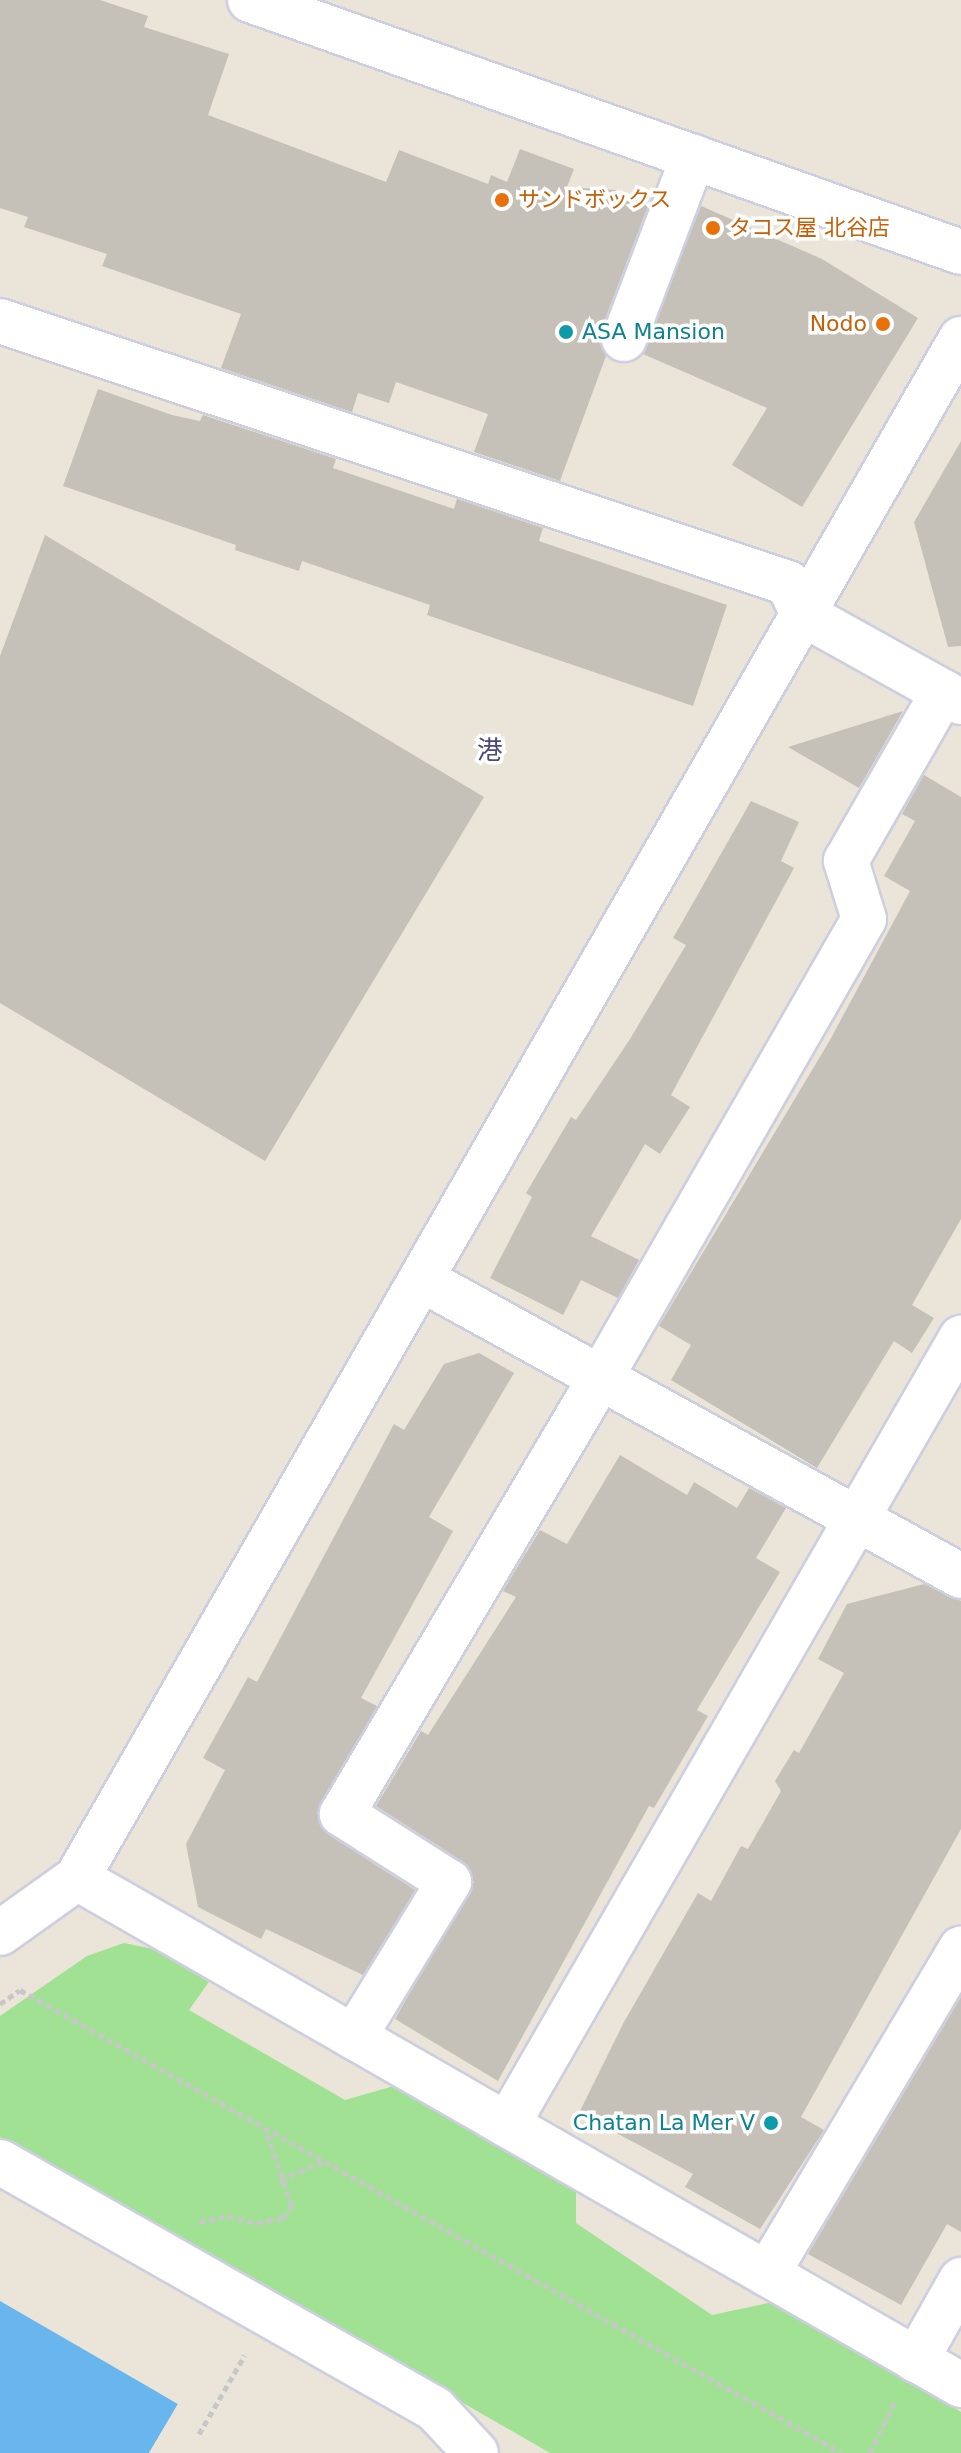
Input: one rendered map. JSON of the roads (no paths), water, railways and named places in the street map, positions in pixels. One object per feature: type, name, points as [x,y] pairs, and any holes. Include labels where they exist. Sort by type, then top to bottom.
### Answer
[{"type":"street","points":[[250,0],[961,252]]},
{"type":"street","points":[[624,339],[693,157]]},
{"type":"street","points":[[0,321],[788,583],[803,614],[952,697],[846,861],[864,919],[601,1377],[342,1814],[449,1882],[354,2037]]},
{"type":"street","points":[[0,1933],[77,1878],[961,339]]},
{"type":"street","points":[[421,1279],[860,1517],[961,1576]]},
{"type":"street","points":[[507,2125],[961,1338]]},
{"type":"street","points":[[77,1878],[961,2385]]},
{"type":"street","points":[[767,2274],[961,1948]]},
{"type":"street","points":[[0,2162],[435,2409],[476,2453]]},
{"type":"street","points":[[916,2360],[961,2280]]},
{"type":"water","points":[[0,2301],[178,2404],[149,2453],[0,2453]]},
{"type":"place","name":"サンドボックス","points":[[502,200]]},
{"type":"place","name":"タコス屋 北谷店","points":[[713,228]]},
{"type":"place","name":"Nodo","points":[[883,324]]},
{"type":"place","name":"ASA Mansion","points":[[566,332]]},
{"type":"place","name":"Chatan La Mer V","points":[[771,2123]]},
{"type":"district","name":"港","points":[[490,751]]}]
